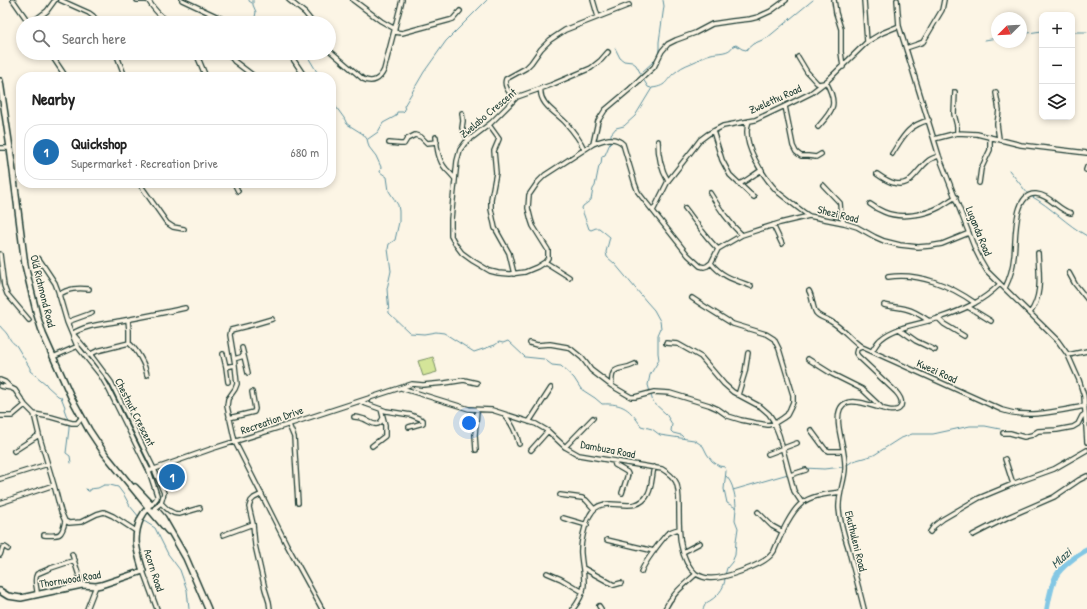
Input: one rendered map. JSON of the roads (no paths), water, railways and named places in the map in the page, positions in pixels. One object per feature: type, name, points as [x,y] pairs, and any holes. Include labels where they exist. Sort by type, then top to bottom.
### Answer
[{"type":"street","points":[[13,0],[25,16]]},
{"type":"street","points":[[40,16],[48,11],[55,0]]},
{"type":"street","points":[[60,0],[89,13],[92,16]]},
{"type":"street","points":[[137,0],[148,0],[160,16]]},
{"type":"street","points":[[182,0],[216,16]]},
{"type":"street","points":[[289,0],[308,16]]},
{"type":"street","points":[[353,0],[395,31],[402,33],[450,20],[460,12]]},
{"type":"street","points":[[336,56],[363,78],[369,81],[377,80],[384,70],[402,0]]},
{"type":"street","points":[[593,0],[598,17]]},
{"type":"street","points":[[593,144],[598,121],[603,112],[654,67],[665,47],[674,41],[695,33],[712,24],[758,17],[771,11],[786,0]]},
{"type":"street","points":[[834,0],[836,13],[841,28],[842,67]]},
{"type":"street","points":[[864,0],[868,42]]},
{"type":"street","name":"Luganda Road","points":[[897,0],[899,26],[939,156],[980,259],[987,271],[1058,341],[1068,355],[1084,396],[1087,442]]},
{"type":"street","points":[[906,48],[923,42],[942,10],[944,0]]},
{"type":"street","points":[[514,99],[506,86],[506,79],[526,68],[541,49],[560,33],[572,26],[629,5]]},
{"type":"street","name":"Zwelethu Road","points":[[654,211],[668,181],[700,140],[723,126],[760,118],[811,93],[826,82],[868,42],[882,33],[899,26]]},
{"type":"street","name":"Zwelabo Crescent","points":[[545,262],[532,270],[524,272],[514,274],[498,273],[473,261],[462,253],[453,241],[450,231],[458,157],[462,146],[489,125],[514,99],[522,94],[591,68],[608,52]]},
{"type":"street","points":[[798,57],[807,72],[817,83],[826,82],[831,92],[834,105],[831,112],[818,127]]},
{"type":"street","points":[[55,60],[63,72]]},
{"type":"street","points":[[119,60],[123,72]]},
{"type":"street","points":[[199,60],[204,72]]},
{"type":"street","points":[[233,60],[248,72]]},
{"type":"street","points":[[294,60],[302,72]]},
{"type":"street","name":"Old Richmond Road","points":[[0,81],[25,265],[28,282],[43,334],[72,399],[89,430],[105,454],[129,483],[133,485],[151,508],[157,510],[163,518],[186,558],[208,609]]},
{"type":"street","points":[[541,88],[541,93],[546,104],[566,123],[584,149]]},
{"type":"street","points":[[956,92],[954,114],[957,133]]},
{"type":"street","points":[[996,93],[999,110],[997,124],[999,139]]},
{"type":"street","points":[[785,106],[793,146],[796,152],[803,156],[816,157],[821,154]]},
{"type":"street","points":[[462,113],[462,128],[468,140]]},
{"type":"street","points":[[892,154],[910,129],[915,125],[929,120]]},
{"type":"street","points":[[749,121],[746,128],[746,135],[754,157],[762,170],[779,192],[809,216]]},
{"type":"street","points":[[489,125],[499,139],[494,151],[496,174],[490,203],[491,209],[494,224],[509,253],[514,274]]},
{"type":"street","points":[[713,131],[719,150],[730,175],[754,197]]},
{"type":"street","points":[[934,139],[957,133],[977,134],[1021,145],[1087,153]]},
{"type":"street","points":[[389,143],[404,144],[407,139],[415,135],[420,136],[427,143],[437,142]]},
{"type":"street","points":[[436,137],[437,150],[443,165],[455,179]]},
{"type":"street","points":[[979,183],[982,169],[990,150],[990,137]]},
{"type":"street","points":[[569,278],[545,262],[548,258],[548,250],[533,226],[528,208],[530,195],[538,182],[545,175],[584,149],[593,144],[610,139],[615,139],[622,143],[625,148],[631,174],[638,192],[688,255],[700,266],[707,266],[711,263],[718,249],[697,226],[685,208]]},
{"type":"street","points":[[658,141],[661,167],[668,181]]},
{"type":"street","points":[[0,148],[10,148]]},
{"type":"street","points":[[877,174],[894,184],[904,183],[914,177],[928,160],[939,156]]},
{"type":"street","points":[[739,184],[762,170]]},
{"type":"street","points":[[823,185],[840,203],[841,216],[844,223]]},
{"type":"street","points":[[142,188],[167,223],[173,227],[184,229]]},
{"type":"street","points":[[710,193],[725,216],[735,229],[742,235]]},
{"type":"street","points":[[1005,288],[1010,276],[1013,262],[1018,212],[1022,200],[1029,195],[1037,194],[1054,202],[1067,212],[1071,213]]},
{"type":"street","points":[[870,204],[890,214],[915,215],[932,211],[956,197]]},
{"type":"street","name":"Shezi Road","points":[[718,249],[742,235],[809,216],[857,227],[875,237],[900,245],[918,247],[942,244],[969,233]]},
{"type":"street","points":[[773,225],[782,244]]},
{"type":"street","points":[[1030,313],[1034,308],[1039,292],[1038,253]]},
{"type":"street","points":[[0,254],[4,286],[7,294],[29,320]]},
{"type":"street","name":"Chestnut Crescent","points":[[39,259],[54,283],[59,295],[66,322],[77,346],[102,376],[149,471],[157,495],[157,498],[151,508]]},
{"type":"street","points":[[711,263],[718,271],[727,277],[751,286]]},
{"type":"street","points":[[1069,273],[1075,284],[1087,299]]},
{"type":"street","points":[[888,277],[902,276],[924,278],[957,292],[975,303]]},
{"type":"street","points":[[872,351],[880,339],[899,329],[929,321],[968,307],[988,295],[1000,284]]},
{"type":"street","points":[[59,295],[74,288],[89,289]]},
{"type":"street","name":"Kwezi Road","points":[[809,292],[812,296],[818,316],[829,320],[862,347],[1008,412],[1032,414],[1085,406]]},
{"type":"street","points":[[530,343],[567,347],[582,358],[590,370],[612,386],[631,397],[654,392],[670,393],[709,405],[728,416],[768,425],[775,423],[787,415],[793,402],[793,396],[776,342],[770,336],[733,324],[692,298]]},
{"type":"street","points":[[884,305],[913,310],[929,321]]},
{"type":"street","points":[[968,307],[991,321]]},
{"type":"street","points":[[72,333],[85,328],[185,308]]},
{"type":"street","points":[[66,322],[92,313]]},
{"type":"street","points":[[938,318],[944,324],[964,336]]},
{"type":"street","points":[[272,319],[231,330],[230,335],[237,386],[227,401],[229,418],[235,442],[241,455],[322,609]]},
{"type":"street","points":[[128,320],[128,343]]},
{"type":"street","points":[[899,329],[916,341],[935,350]]},
{"type":"street","name":"Chestnut Crescent","points":[[72,333],[111,382],[154,469],[164,493],[161,503]]},
{"type":"street","points":[[86,357],[105,348],[128,343]]},
{"type":"street","points":[[128,343],[132,346],[141,360],[147,375]]},
{"type":"street","points":[[666,343],[678,344],[701,356],[724,384],[733,392],[761,407],[769,414],[775,423],[794,491],[802,503]]},
{"type":"street","points":[[53,357],[82,344]]},
{"type":"street","name":"Ekuthuleni Road","points":[[862,347],[857,349],[856,353],[858,356],[901,398],[902,401],[901,405],[894,410],[861,402],[854,402],[844,405],[840,409],[839,423],[845,470],[840,492],[839,510],[864,609]]},
{"type":"street","points":[[242,348],[248,373]]},
{"type":"street","points":[[1068,355],[1087,351]]},
{"type":"street","points":[[738,395],[745,372],[748,352]]},
{"type":"street","points":[[223,354],[228,382]]},
{"type":"street","points":[[234,359],[244,356]]},
{"type":"street","points":[[808,359],[832,374],[862,389],[882,408]]},
{"type":"street","points":[[612,386],[614,371],[635,364]]},
{"type":"street","points":[[226,367],[235,365]]},
{"type":"street","points":[[0,380],[5,382],[17,392],[24,405],[34,414],[72,423],[76,423],[82,418]]},
{"type":"street","name":"Recreation Drive","points":[[149,471],[412,384],[445,383],[464,380],[477,383]]},
{"type":"street","points":[[0,386],[11,388]]},
{"type":"street","name":"Dambuza Road","points":[[401,388],[461,407],[477,410],[492,410],[529,422],[542,427],[565,447],[579,455],[654,467],[662,469],[670,474],[676,482],[679,501],[679,529],[683,552],[688,567],[696,574]]},
{"type":"street","points":[[529,422],[551,388]]},
{"type":"street","points":[[229,418],[254,412],[255,409],[252,392]]},
{"type":"street","points":[[360,401],[386,411],[415,416],[423,420],[423,423],[409,427]]},
{"type":"street","points":[[0,416],[12,416],[24,405]]},
{"type":"street","points":[[372,446],[385,436],[385,425],[381,409]]},
{"type":"street","points":[[476,450],[475,435],[477,410]]},
{"type":"street","points":[[500,413],[505,416],[514,430],[519,444]]},
{"type":"street","points":[[34,414],[38,435],[65,522],[60,535],[44,535]]},
{"type":"street","points":[[1003,433],[1010,433],[1024,437],[1032,435],[1038,431],[1073,427],[1078,424],[1082,416],[1085,414]]},
{"type":"street","points":[[354,417],[376,424],[381,422],[383,418]]},
{"type":"street","points":[[565,447],[592,418]]},
{"type":"street","points":[[290,424],[294,437],[298,503]]},
{"type":"street","points":[[811,430],[824,449],[829,451],[843,450]]},
{"type":"street","points":[[531,450],[548,431]]},
{"type":"street","points":[[14,451],[38,435]]},
{"type":"street","points":[[768,454],[797,443]]},
{"type":"street","points":[[930,532],[937,523],[967,505],[990,493],[1054,469],[1087,450]]},
{"type":"street","points":[[1005,459],[1012,484]]},
{"type":"street","points":[[614,461],[615,465],[628,474],[622,493]]},
{"type":"street","points":[[0,479],[48,464]]},
{"type":"street","points":[[573,609],[583,592],[585,581],[581,550],[586,525],[590,515],[594,509],[602,504],[608,503],[632,506],[645,500],[649,494],[654,467]]},
{"type":"street","points":[[790,475],[806,470]]},
{"type":"street","points":[[973,535],[1008,517],[1054,498],[1087,476]]},
{"type":"street","points":[[0,503],[54,485]]},
{"type":"street","points":[[665,609],[675,593],[696,574],[708,578],[719,578],[728,576],[762,562],[774,551],[793,513],[802,503],[808,499],[820,495],[840,492]]},
{"type":"street","points":[[262,494],[254,498],[249,504],[255,545],[270,609]]},
{"type":"street","points":[[560,495],[582,498],[586,500],[594,509]]},
{"type":"street","points":[[151,508],[161,503],[171,512],[176,514],[200,508]]},
{"type":"street","name":"Acorn Road","points":[[151,508],[143,514],[136,531],[135,542],[143,571],[157,609]]},
{"type":"street","points":[[65,522],[81,522],[104,512],[114,516],[136,531]]},
{"type":"street","points":[[758,512],[772,526],[783,532]]},
{"type":"street","points":[[563,518],[586,525]]},
{"type":"street","points":[[223,535],[253,524]]},
{"type":"street","points":[[641,572],[654,551],[667,535],[679,529]]},
{"type":"street","points":[[607,540],[654,551]]},
{"type":"street","points":[[683,552],[700,543]]},
{"type":"street","points":[[0,555],[3,547],[8,549]]},
{"type":"street","points":[[72,554],[82,585]]},
{"type":"street","points":[[37,595],[35,580],[38,574],[74,560]]},
{"type":"street","points":[[583,568],[614,584],[621,583]]},
{"type":"street","name":"Thornwood Road","points":[[0,591],[8,596],[21,598],[82,585],[96,586],[143,571]]},
{"type":"street","points":[[547,573],[561,579],[583,592]]},
{"type":"street","points":[[87,609],[96,586]]},
{"type":"waterway","points":[[249,0],[252,3]]},
{"type":"waterway","points":[[253,0],[253,5],[256,12],[255,16]]},
{"type":"waterway","points":[[368,139],[378,132],[383,123],[396,116],[397,112],[403,112],[405,110],[404,106],[424,72],[446,41],[487,0]]},
{"type":"waterway","points":[[641,73],[658,55],[664,6],[663,0]]},
{"type":"waterway","points":[[611,137],[611,134],[616,128],[624,126],[635,116],[652,88],[664,84],[679,69],[707,55],[726,52],[736,45],[746,50],[753,44],[767,38],[813,0]]},
{"type":"waterway","points":[[1027,33],[1039,31]]},
{"type":"waterway","points":[[1075,32],[1087,32]]},
{"type":"waterway","points":[[985,40],[991,39]]},
{"type":"waterway","points":[[615,48],[620,58],[636,65],[642,76]]},
{"type":"waterway","points":[[310,60],[317,72]]},
{"type":"waterway","points":[[643,79],[648,87],[651,88]]},
{"type":"waterway","points":[[336,107],[347,124],[363,134],[367,139],[369,147],[376,156],[381,167],[380,172],[387,177],[389,191],[398,205],[399,222],[395,240],[389,244],[388,249],[391,271],[387,289],[389,313],[410,333],[444,333],[474,352],[495,345],[499,342],[503,343],[508,341],[525,357],[544,359],[552,365],[561,366],[574,378],[581,389],[602,404],[621,406],[625,408],[633,415],[641,426],[652,429],[660,435],[694,440],[703,446],[712,461],[719,466],[725,467],[724,489],[727,503],[736,508],[735,520],[738,528],[735,555],[727,568],[725,575]]},
{"type":"waterway","points":[[611,141],[605,155],[602,156],[591,200],[582,208],[589,229],[599,228],[610,237],[606,252],[607,257],[615,264],[654,310],[660,321],[661,328],[658,335],[659,360],[650,375],[648,385],[653,402],[666,414],[672,424],[671,431],[681,435],[684,438]]},
{"type":"waterway","points":[[1009,170],[1028,194]]},
{"type":"waterway","points":[[1031,196],[1087,236]]},
{"type":"waterway","points":[[0,326],[16,345],[30,368],[30,371],[61,397],[68,420]]},
{"type":"waterway","points":[[69,424],[66,453],[70,456],[71,463]]},
{"type":"waterway","points":[[847,465],[853,461],[874,455],[899,439],[912,434],[933,434],[970,426],[985,426],[1000,429]]},
{"type":"waterway","points":[[791,473],[804,468],[824,469],[843,467]]},
{"type":"waterway","points":[[733,490],[788,474]]},
{"type":"waterway","points":[[726,476],[731,482],[734,490],[736,508]]},
{"type":"waterway","points":[[86,489],[90,491],[90,489],[98,488],[104,485],[118,487],[139,517]]},
{"type":"waterway","points":[[144,521],[155,528],[168,554],[180,570],[187,590],[189,609]]},
{"type":"waterway","name":"Mlazi","points":[[1047,609],[1051,588],[1056,576],[1070,561],[1087,550]]},
{"type":"waterway","points":[[703,609],[706,603],[713,599],[722,589],[725,578]]},
{"type":"place","name":"Quickshop","points":[[172,477]]}]
